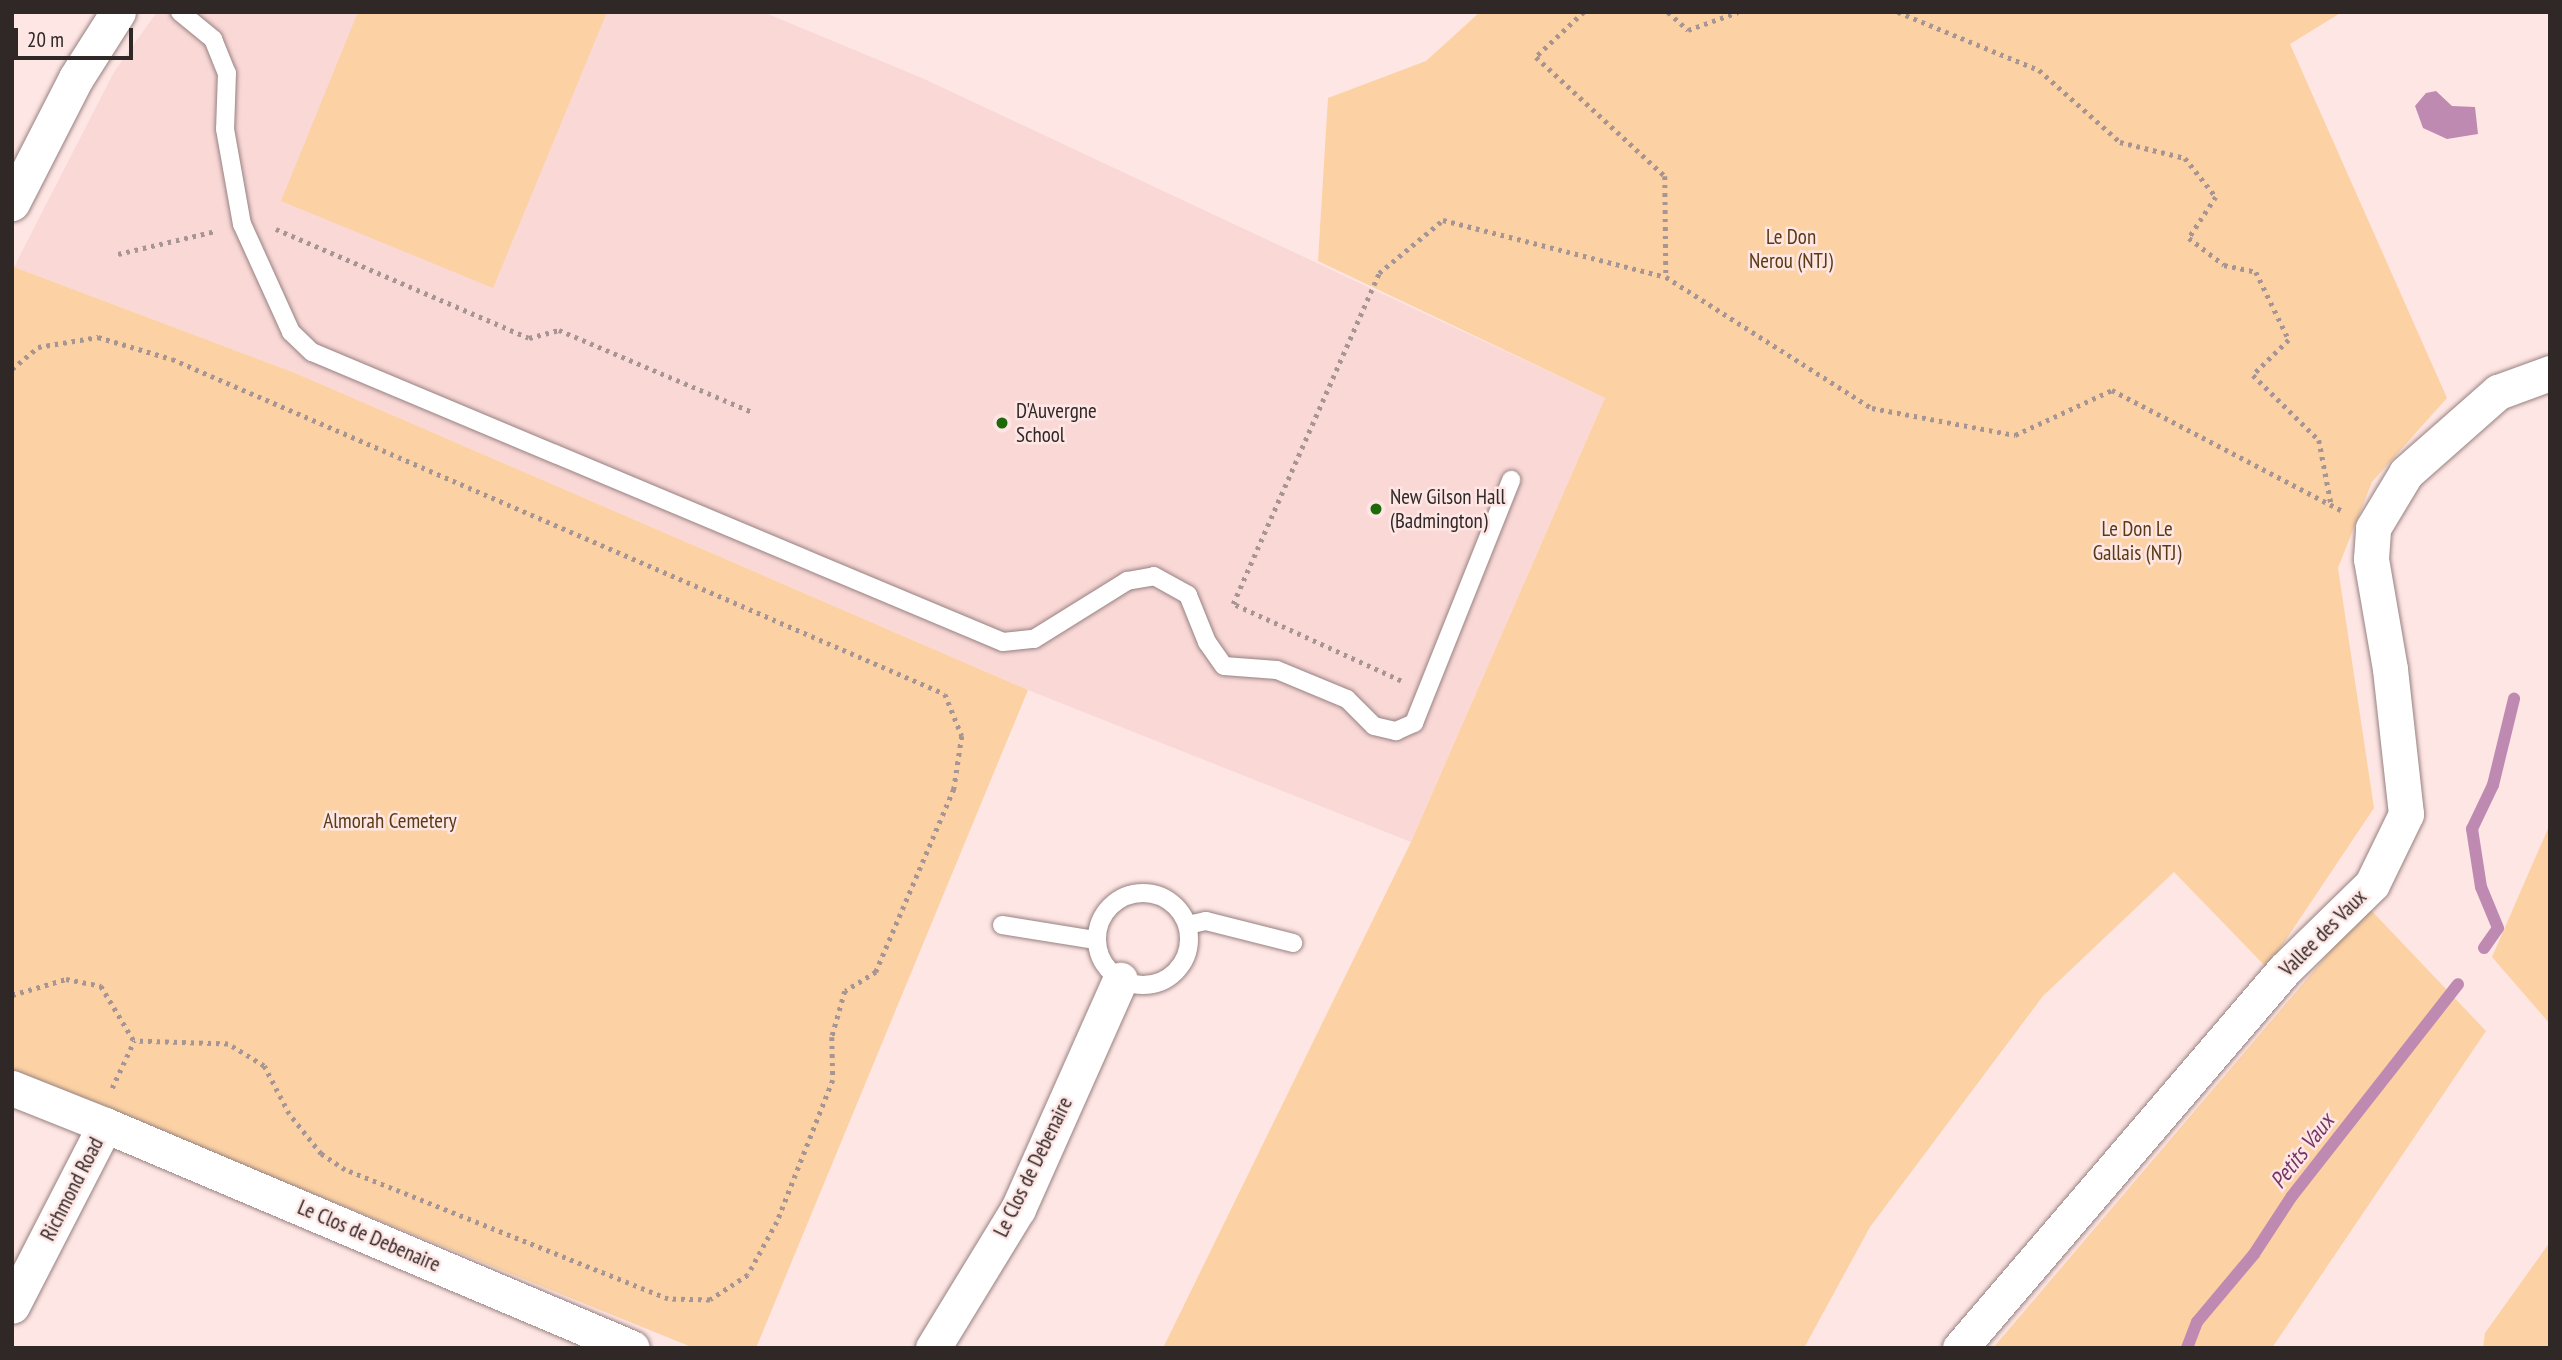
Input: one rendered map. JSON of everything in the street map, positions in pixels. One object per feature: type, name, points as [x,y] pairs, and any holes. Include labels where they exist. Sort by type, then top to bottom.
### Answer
[{"type":"street","points":[[12,203],[76,78],[118,12]]},
{"type":"street","name":"Vallee des Vaux","points":[[1960,1348],[2284,970],[2372,884],[2406,814],[2390,669],[2371,559],[2373,528],[2406,472],[2498,392],[2550,373]]},
{"type":"street","name":"Le Clos de Debenaire","points":[[933,1348],[1018,1209],[1120,980]]},
{"type":"street","name":"Richmond Road","points":[[12,1088],[106,1125],[12,1306]]},
{"type":"street","name":"Le Clos de Debenaire","points":[[106,1125],[632,1348]]},
{"type":"lane","points":[[180,12],[214,39],[227,73],[225,129],[242,224],[291,332],[312,352],[1003,642],[1034,639],[1127,581],[1154,576],[1188,595],[1207,642],[1224,666],[1247,671],[1277,670],[1347,699],[1374,726],[1396,731],[1414,723],[1511,480]]},
{"type":"lane","points":[[1140,892],[1175,904],[1188,925],[1189,947],[1173,975],[1152,986],[1120,980],[1100,958],[1096,940],[1104,913],[1112,904],[1140,892]]},
{"type":"lane","points":[[1188,925],[1206,921],[1293,943]]},
{"type":"lane","points":[[1002,925],[1096,940]]},
{"type":"path","points":[[1584,12],[1536,57],[1665,176],[1666,277]]},
{"type":"path","points":[[1668,12],[1688,30],[1738,12]]},
{"type":"path","points":[[1898,12],[2039,70],[2120,142],[2185,158],[2216,197],[2189,238],[2224,265],[2256,272],[2289,340],[2253,375],[2319,440],[2331,505]]},
{"type":"path","points":[[1407,684],[1233,604],[1379,273],[1444,220],[1666,277],[1872,408],[2015,435],[2112,390],[2373,528]]},
{"type":"path","points":[[118,254],[242,224],[276,229],[528,338],[559,330],[752,412]]},
{"type":"path","points":[[12,369],[38,347],[99,337],[172,359],[945,694],[962,736],[954,789],[876,972],[845,991],[832,1037],[833,1080],[777,1222],[748,1275],[710,1300],[668,1299],[345,1170],[321,1154],[289,1114],[264,1066],[228,1044],[134,1041]]},
{"type":"path","points":[[12,995],[66,979],[101,986],[134,1041]]},
{"type":"path","points":[[106,1125],[103,1108],[134,1041]]},
{"type":"shaded area","name":"D'Auvergne School","points":[[157,12],[763,12],[922,78],[1605,398],[1411,842],[1028,690],[295,373],[14,267],[114,72]]},
{"type":"shaded area","points":[[2436,91],[2452,106],[2475,107],[2478,134],[2447,139],[2423,128],[2415,106],[2426,93]]},
{"type":"green space","points":[[358,12],[607,12],[493,288],[281,201]]},
{"type":"green space","points":[[1480,12],[2342,12],[2290,44],[2447,398],[2372,482],[2338,568],[2374,808],[2267,968],[2174,872],[2043,996],[1870,1227],[1804,1348],[1163,1348],[1411,842],[1605,398],[1318,261],[1328,98],[1426,61]]},
{"type":"green space","name":"Almorah Cemetery","points":[[14,267],[295,373],[1028,690],[756,1348],[694,1348],[12,1072]]},
{"type":"green space","points":[[2550,824],[2550,1024],[2492,957]]},
{"type":"green space","points":[[2368,907],[2486,1031],[2272,1348],[1993,1348]]},
{"type":"green space","points":[[2550,1242],[2550,1348],[2483,1348],[2485,1333]]},
{"type":"waterway","name":"Petits Vaux","points":[[2484,948],[2498,928],[2481,887],[2472,829],[2493,785],[2514,699]]},
{"type":"waterway","name":"Petits Vaux","points":[[2187,1348],[2197,1322],[2254,1254],[2292,1196],[2458,984]]},
{"type":"place","name":"D'Auvergne School","points":[[1002,423]]},
{"type":"place","name":"New Gilson Hall (Badmington)","points":[[1376,509]]},
{"type":"park label","name":"Le Don Nerou (NTJ)","points":[[1791,249]]},
{"type":"park label","name":"Le Don Le Gallais (NTJ)","points":[[2137,541]]}]
